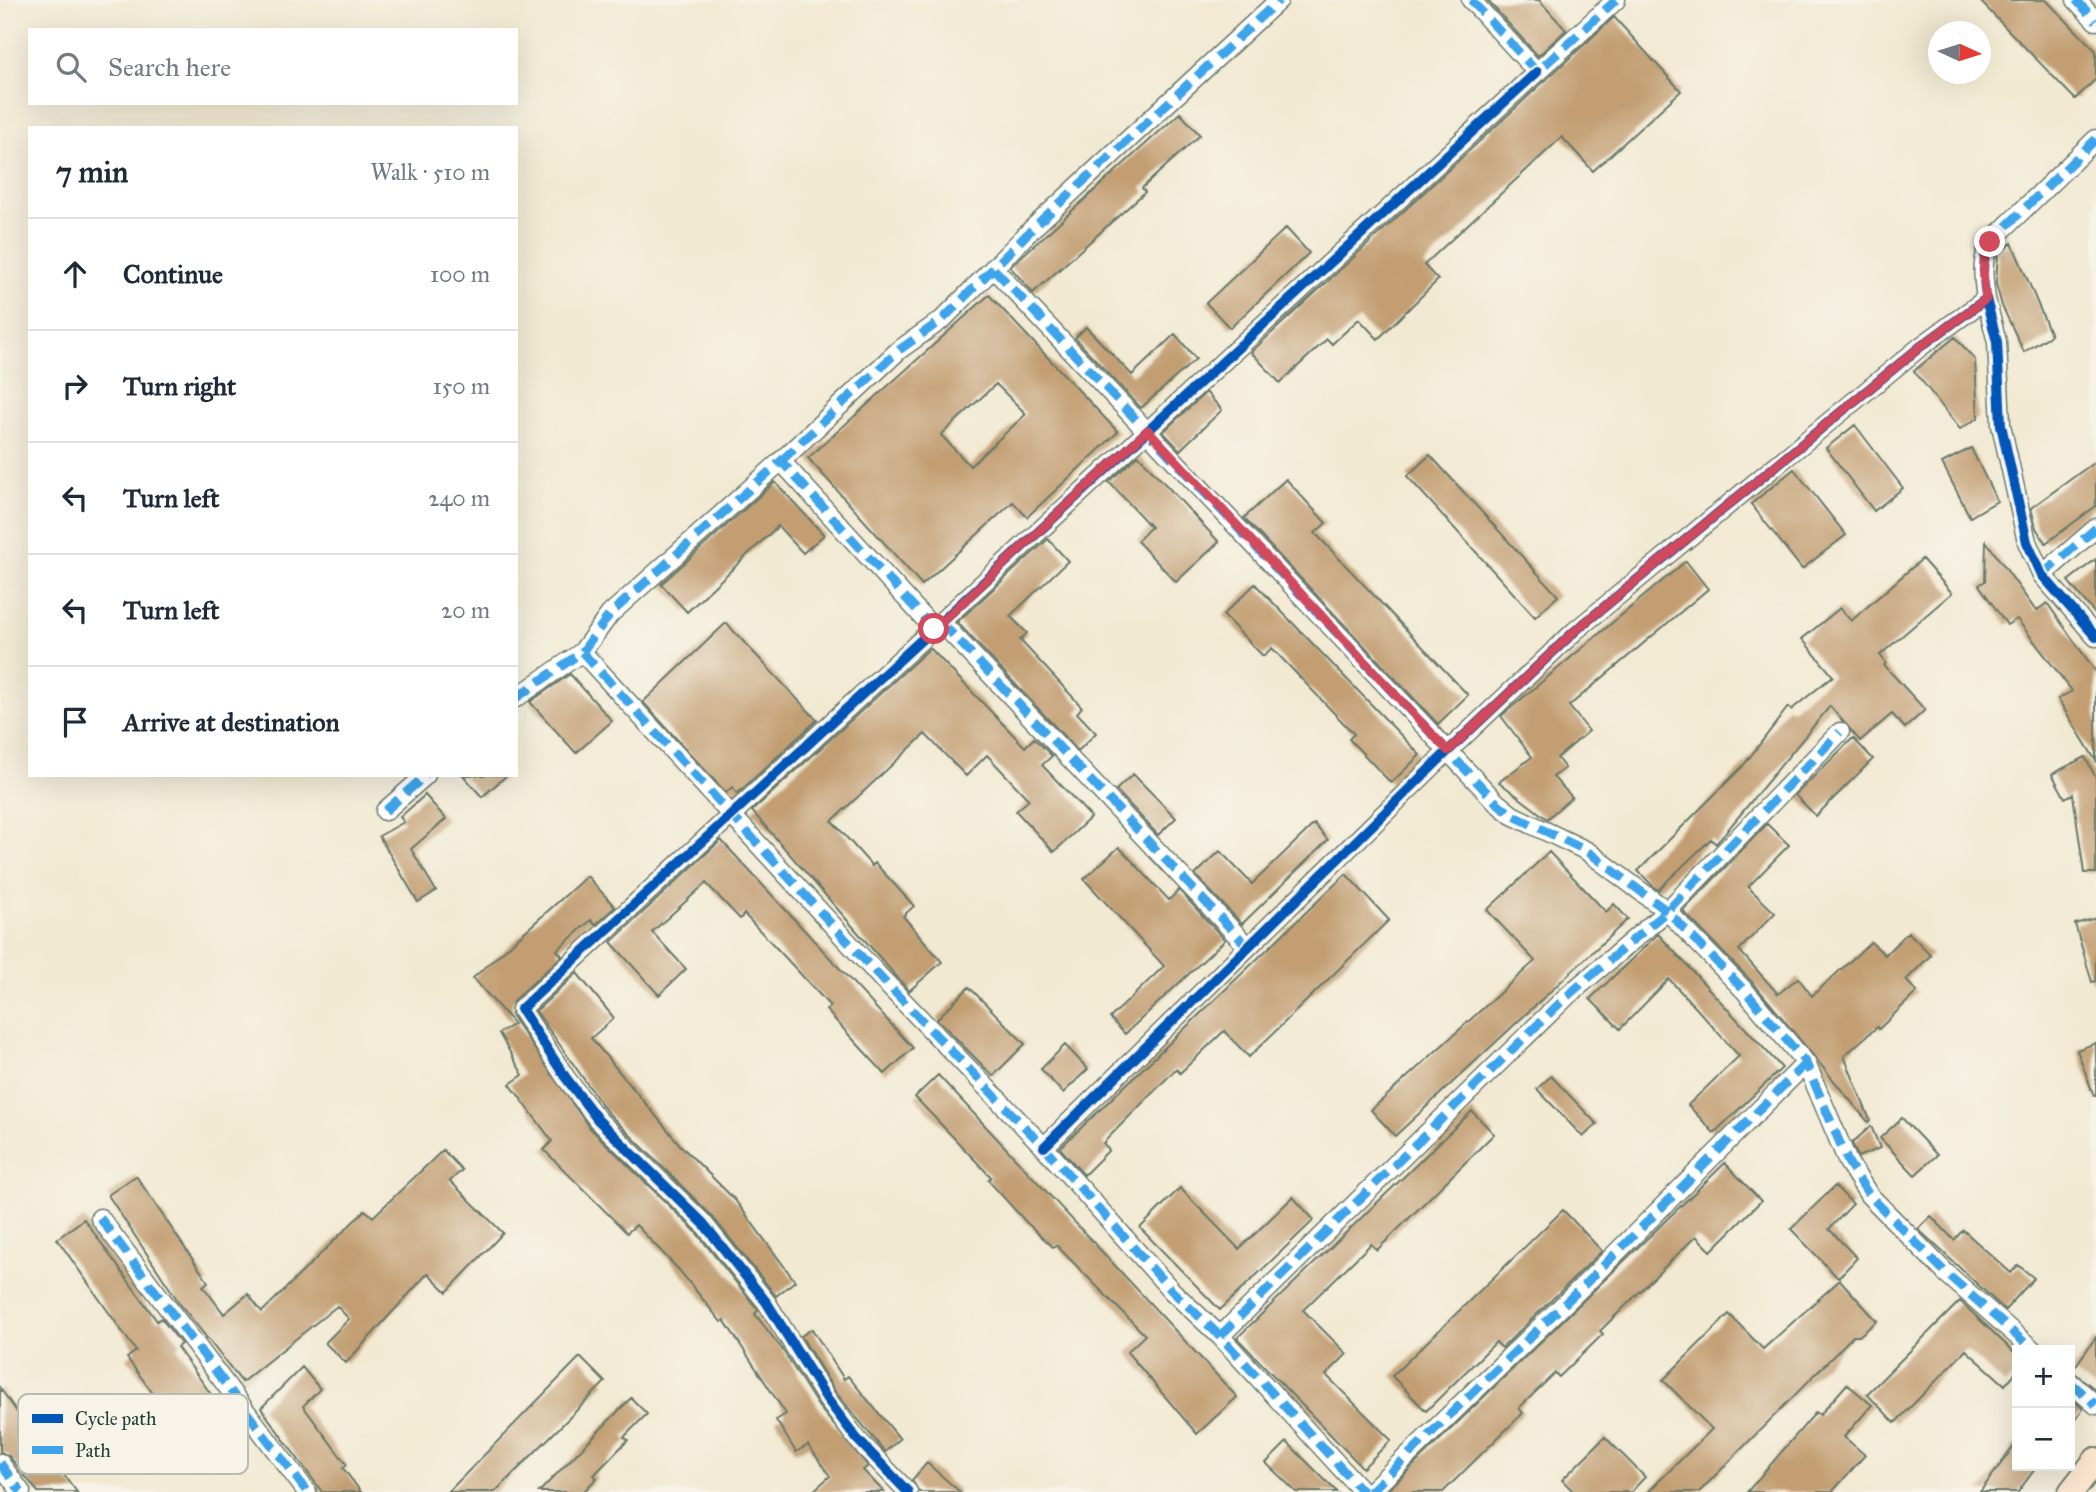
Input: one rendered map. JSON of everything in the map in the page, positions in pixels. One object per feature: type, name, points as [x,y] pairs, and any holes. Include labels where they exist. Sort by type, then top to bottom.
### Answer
[{"type":"main road","points":[[2071,1492],[2096,1460]]},
{"type":"street","points":[[518,697],[582,652],[610,614],[781,461],[899,350],[943,319],[1034,228],[1279,0]]},
{"type":"street","points":[[1471,0],[1536,72]]},
{"type":"street","points":[[908,1492],[857,1439],[827,1399],[767,1303],[703,1223],[598,1120],[566,1078],[521,1009],[1616,0]]},
{"type":"street","points":[[2076,0],[2096,21]]},
{"type":"street","points":[[2096,139],[1990,242],[1984,256],[1983,273],[1986,299],[1997,342],[2001,425],[2027,542],[2042,575],[2096,637]]},
{"type":"street","points":[[994,269],[1512,816],[1587,851],[1667,911],[1745,991],[1806,1063],[1848,1162],[1869,1195],[1947,1274],[2028,1345]]},
{"type":"street","points":[[1044,1147],[1448,751],[1575,631],[1920,347],[1986,299]]},
{"type":"street","points":[[781,461],[1248,947]]},
{"type":"street","points":[[2042,575],[2096,528]]},
{"type":"street","points":[[582,652],[881,978],[1044,1147],[1172,1291],[1220,1336],[1363,1492]]},
{"type":"street","points":[[1220,1336],[1566,997],[1667,911],[1840,732]]},
{"type":"street","points":[[385,811],[424,777]]},
{"type":"street","points":[[1370,1492],[1590,1279],[1806,1063]]},
{"type":"street","points":[[100,1218],[233,1394]]},
{"type":"street","points":[[2075,1386],[2096,1405]]},
{"type":"street","points":[[248,1414],[307,1492]]},
{"type":"street","points":[[0,1463],[21,1492]]},
{"type":"building","points":[[1487,0],[1539,0],[1566,30],[1538,56]]},
{"type":"building","points":[[1979,0],[2046,0],[2096,51],[2096,79],[2075,99]]},
{"type":"building","points":[[1614,17],[1681,91],[1593,171],[1562,137],[1424,265],[1438,280],[1378,339],[1359,319],[1332,344],[1327,339],[1280,383],[1251,352]]},
{"type":"building","points":[[1180,113],[1200,135],[1142,188],[1145,192],[1033,293],[1010,267]]},
{"type":"building","points":[[1286,228],[1309,253],[1230,328],[1206,303]]},
{"type":"building","points":[[2012,243],[2051,335],[2024,352],[2002,306],[1996,284],[1998,253]]},
{"type":"building","points":[[989,295],[1118,432],[1027,517],[1013,502],[922,585],[808,458]],"holes":[[[996,384],[1026,414],[970,466],[941,435]]]},
{"type":"building","points":[[1086,327],[1132,375],[1175,334],[1196,359],[1141,408],[1075,338]]},
{"type":"building","points":[[1955,337],[1975,360],[1978,418],[1960,429],[1914,371]]},
{"type":"building","points":[[1206,392],[1222,410],[1180,450],[1163,432]]},
{"type":"building","points":[[1855,425],[1903,488],[1874,511],[1826,448]]},
{"type":"building","points":[[1971,448],[1997,501],[1970,517],[1942,463]]},
{"type":"building","points":[[1138,455],[1219,542],[1176,582],[1137,541],[1151,527],[1109,482]]},
{"type":"building","points":[[1430,455],[1558,596],[1535,617],[1407,476]]},
{"type":"building","points":[[2096,461],[2096,506],[2046,543],[2036,528],[2031,508]]},
{"type":"building","points":[[1794,469],[1846,535],[1802,569],[1751,504]]},
{"type":"building","points":[[1286,479],[1326,523],[1315,533],[1468,695],[1438,724],[1244,518]]},
{"type":"building","points":[[775,482],[824,535],[803,553],[778,526],[687,612],[661,584]]},
{"type":"building","points":[[1048,539],[1068,561],[1010,616],[1027,633],[1020,640],[1082,707],[1077,713],[1096,733],[1078,751],[957,622]]},
{"type":"building","points":[[1986,541],[2036,611],[2047,603],[2096,672],[2096,761],[2058,699],[2072,691],[2017,619],[2007,625],[1979,585],[1985,581]]},
{"type":"building","points":[[1922,559],[1952,593],[1880,655],[1886,663],[1884,665],[1925,710],[1905,728],[1892,714],[1860,741],[1830,706],[1716,844],[1711,839],[1658,890],[1654,887],[1638,871],[1743,766],[1788,707],[1791,710],[1833,676],[1802,639],[1840,608],[1851,621]]},
{"type":"building","points":[[2096,559],[2096,615],[2068,581]]},
{"type":"building","points":[[1686,561],[1708,589],[1569,706],[1589,731],[1557,758],[1565,768],[1553,777],[1572,797],[1547,819],[1499,782],[1532,757],[1501,716]]},
{"type":"building","points":[[1255,584],[1420,755],[1391,783],[1349,739],[1354,734],[1272,648],[1263,656],[1223,615]]},
{"type":"building","points":[[726,623],[817,720],[737,794],[732,787],[726,793],[643,702]]},
{"type":"building","points":[[930,648],[1025,747],[1034,738],[1052,756],[1042,765],[1091,817],[1054,852],[1016,811],[1029,800],[987,755],[966,776],[925,734],[832,821],[872,866],[875,863],[914,906],[903,916],[942,962],[909,991],[752,811]]},
{"type":"building","points":[[570,674],[612,721],[576,753],[530,702]]},
{"type":"building","points":[[1853,738],[1873,759],[1816,816],[1795,795]]},
{"type":"building","points":[[2085,757],[2096,778],[2096,873],[2084,873],[2073,794],[2065,798],[2052,774]]},
{"type":"building","points":[[1133,774],[1176,818],[1158,835],[1116,790]]},
{"type":"building","points":[[465,777],[505,777],[482,797]]},
{"type":"building","points":[[425,795],[446,819],[411,849],[436,891],[418,902],[379,836],[404,822],[400,817]]},
{"type":"building","points":[[1314,824],[1328,840],[1242,924],[1195,875],[1220,851],[1252,884]]},
{"type":"building","points":[[1767,824],[1789,845],[1748,887],[1775,913],[1739,950],[1778,994],[1798,978],[1812,996],[1871,942],[1885,955],[1908,932],[1931,955],[1906,980],[1917,992],[1879,1029],[1877,1027],[1844,1056],[1870,1120],[1868,1122],[1754,984],[1683,911]]},
{"type":"building","points":[[721,840],[913,1048],[885,1074],[826,1010],[830,1006],[783,955],[744,914],[740,919],[706,883],[652,932],[686,969],[659,995],[611,942]]},
{"type":"building","points":[[1119,847],[1169,900],[1179,890],[1225,940],[1125,1034],[1110,1018],[1164,966],[1084,879]]},
{"type":"building","points":[[1549,852],[1606,912],[1614,904],[1628,919],[1395,1136],[1371,1110],[1535,961],[1487,910]]},
{"type":"building","points":[[1346,874],[1389,920],[1249,1057],[1224,1031],[1180,1073],[1176,1069],[1103,1143],[1109,1150],[1084,1175],[1060,1148]]},
{"type":"building","points":[[587,876],[615,907],[595,925],[591,920],[557,950],[562,956],[513,1001],[511,1015],[589,1127],[695,1231],[758,1310],[755,1314],[782,1349],[818,1406],[868,1466],[863,1470],[884,1492],[812,1492],[830,1476],[808,1445],[796,1452],[776,1420],[786,1414],[724,1320],[721,1322],[680,1271],[636,1225],[627,1233],[544,1150],[552,1141],[510,1084],[523,1075],[499,1033],[514,1024],[473,978]]},
{"type":"building","points":[[2096,918],[2096,981],[2092,982],[2075,924]]},
{"type":"building","points":[[1658,934],[1782,1068],[1714,1133],[1688,1105],[1739,1056],[1696,1008],[1669,979],[1620,1029],[1590,999]]},
{"type":"building","points":[[577,973],[614,1018],[591,1038],[681,1146],[735,1200],[795,1281],[776,1296],[711,1215],[607,1112],[536,1011]]},
{"type":"building","points":[[969,987],[1025,1044],[993,1076],[937,1019]]},
{"type":"building","points":[[2096,1043],[2096,1096],[2094,1096],[2077,1050]]},
{"type":"building","points":[[1065,1045],[1088,1069],[1063,1093],[1041,1069]]},
{"type":"building","points":[[938,1075],[1237,1397],[1197,1434],[1127,1352],[1145,1335],[1056,1245],[1053,1247],[1026,1222],[988,1180],[991,1177],[915,1097]]},
{"type":"building","points":[[1551,1076],[1597,1124],[1583,1137],[1537,1089]]},
{"type":"building","points":[[1472,1111],[1494,1134],[1377,1250],[1371,1244],[1303,1310],[1347,1354],[1326,1375],[1391,1440],[1363,1468],[1237,1338]]},
{"type":"building","points":[[1902,1118],[1937,1155],[1915,1175],[1880,1138]]},
{"type":"building","points":[[1871,1126],[1880,1148],[1858,1157],[1852,1143]]},
{"type":"building","points":[[443,1150],[462,1170],[450,1181],[503,1233],[447,1292],[428,1273],[346,1363],[325,1343],[349,1319],[337,1306],[242,1382],[180,1304],[108,1195],[136,1176],[208,1282],[203,1286],[224,1314],[248,1294],[262,1312],[365,1210],[373,1217]]},
{"type":"building","points":[[1725,1163],[1761,1201],[1711,1251],[1696,1236],[1600,1331],[1603,1334],[1559,1377],[1555,1373],[1519,1408],[1523,1413],[1443,1492],[1386,1492]]},
{"type":"building","points":[[1835,1186],[1853,1204],[1829,1229],[1857,1258],[1838,1278],[1791,1229]]},
{"type":"building","points":[[1180,1188],[1239,1249],[1293,1197],[1314,1220],[1220,1310],[1140,1228]]},
{"type":"building","points":[[1563,1210],[1602,1251],[1502,1348],[1496,1342],[1426,1411],[1392,1376]]},
{"type":"building","points":[[1931,1216],[1954,1240],[1963,1230],[2011,1273],[2018,1265],[2034,1278],[2005,1310],[1918,1229]]},
{"type":"building","points":[[84,1219],[157,1321],[161,1318],[181,1344],[177,1347],[211,1394],[153,1394],[127,1358],[136,1351],[57,1239]]},
{"type":"building","points":[[1840,1280],[1877,1321],[1859,1336],[1853,1336],[1699,1492],[1648,1492],[1712,1429],[1663,1380],[1729,1314],[1763,1349]]},
{"type":"building","points":[[1960,1301],[2012,1350],[2012,1377],[2005,1385],[1966,1350],[1895,1423],[1867,1394]]},
{"type":"building","points":[[812,1329],[844,1379],[848,1376],[900,1439],[885,1452],[836,1393],[801,1336]]},
{"type":"building","points":[[2096,1337],[2096,1390],[2075,1373],[2075,1367]]},
{"type":"building","points":[[580,1357],[605,1382],[495,1492],[448,1492]]},
{"type":"building","points":[[302,1367],[320,1389],[303,1406],[347,1465],[343,1468],[361,1492],[322,1492],[261,1408]]},
{"type":"building","points":[[1847,1384],[1872,1405],[1844,1437],[1865,1455],[1832,1492],[1747,1492],[1816,1412],[1820,1415]]},
{"type":"building","points":[[0,1388],[18,1414],[18,1467],[9,1456],[0,1452]]},
{"type":"building","points":[[631,1398],[647,1414],[624,1437],[628,1440],[594,1475],[597,1478],[583,1492],[539,1492]]},
{"type":"building","points":[[2075,1402],[2083,1409],[2075,1420]]},
{"type":"building","points":[[1605,1437],[1645,1477],[1631,1492],[1574,1492],[1562,1480]]},
{"type":"building","points":[[1287,1442],[1337,1492],[1296,1492],[1266,1463]]},
{"type":"building","points":[[2012,1449],[2012,1471],[2033,1471],[2018,1492],[1980,1492]]},
{"type":"building","points":[[927,1463],[960,1492],[919,1492],[912,1480]]},
{"type":"building","points":[[24,1474],[63,1474],[77,1492],[38,1492]]},
{"type":"marked path","points":[[781,461],[899,350],[943,319],[1034,227],[1279,0]]},
{"type":"marked path","points":[[1471,0],[1537,72],[1616,0]]},
{"type":"marked path","points":[[2076,0],[2096,21]]},
{"type":"marked path","points":[[1986,299],[1984,270],[1990,242],[2096,139]]},
{"type":"marked path","points":[[994,269],[1496,802],[1512,815],[1587,851],[1667,911],[1745,991],[1806,1063],[1848,1162],[1869,1195],[1947,1274],[2027,1345]]},
{"type":"marked path","points":[[518,697],[582,652],[610,614],[781,461],[934,629]]},
{"type":"marked path","points":[[2042,575],[2096,528]]},
{"type":"marked path","points":[[941,622],[1248,947]]},
{"type":"marked path","points":[[582,652],[881,978],[1044,1147],[1172,1291],[1220,1336],[1363,1492]]},
{"type":"marked path","points":[[1220,1336],[1566,997],[1667,911],[1840,732]]},
{"type":"marked path","points":[[385,811],[424,777]]},
{"type":"marked path","points":[[1370,1492],[1590,1279],[1806,1063]]},
{"type":"marked path","points":[[100,1218],[233,1394]]},
{"type":"marked path","points":[[2075,1386],[2096,1405]]},
{"type":"marked path","points":[[248,1414],[307,1492]]},
{"type":"marked path","points":[[0,1463],[21,1492]]},
{"type":"cycle path","points":[[908,1492],[857,1439],[827,1399],[767,1303],[703,1223],[598,1120],[566,1078],[521,1009],[1537,72]]},
{"type":"cycle path","points":[[1044,1147],[1448,751],[1575,631],[1920,347],[1986,299],[1997,342],[2001,425],[2027,542],[2042,575],[2096,637]]},
{"type":"route","points":[[934,629],[1148,430],[1448,751],[1575,631],[1920,347],[1986,299],[1984,256],[1990,242]]}]
